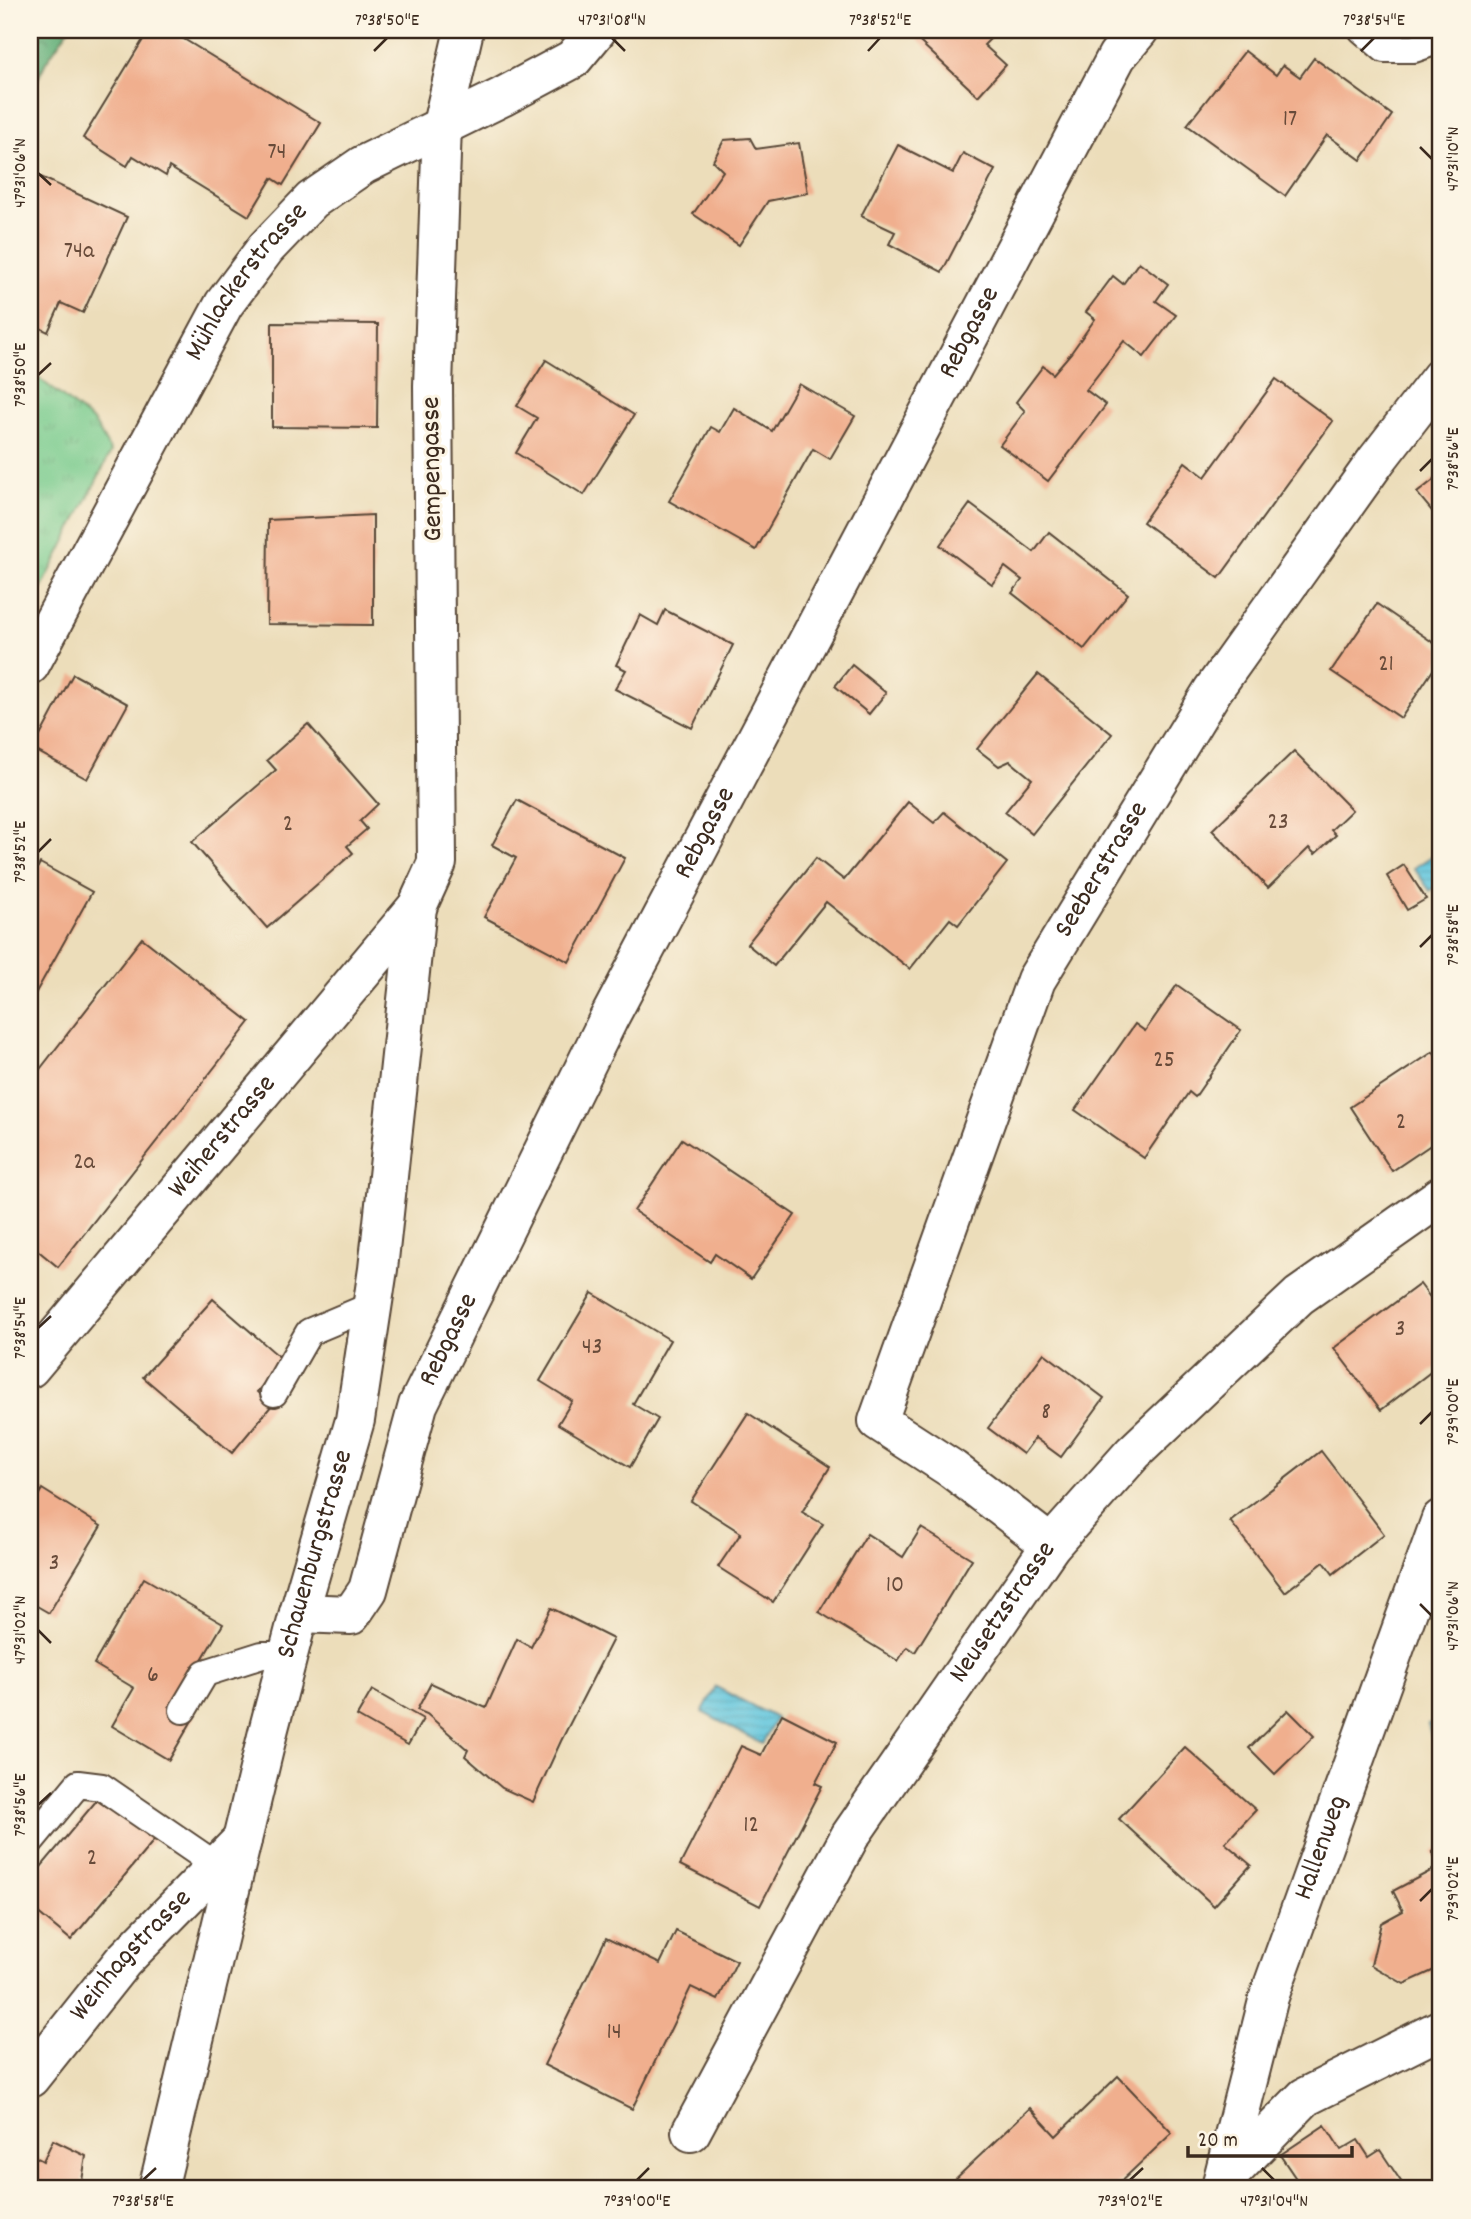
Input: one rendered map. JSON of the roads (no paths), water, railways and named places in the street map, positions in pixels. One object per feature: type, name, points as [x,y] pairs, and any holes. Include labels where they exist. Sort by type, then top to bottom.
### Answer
[{"type":"street","name":"Gempengasse","points":[[416,907],[437,863],[439,808],[433,386],[442,125],[464,30]]},
{"type":"street","name":"Mühlackerstrasse","points":[[30,665],[224,304],[259,257],[312,200],[363,165],[573,59],[597,30]]},
{"type":"street","name":"Rebgasse","points":[[299,1613],[351,1615],[368,1590],[418,1405],[608,1020],[1117,56],[1139,30]]},
{"type":"street","name":"Seeberstrasse","points":[[1051,1545],[952,1469],[877,1421],[1036,980],[1213,690],[1376,461],[1441,377]]},
{"type":"street","name":"Schauenburgstrasse","points":[[158,2189],[230,1853],[355,1420],[373,1305],[416,907]]},
{"type":"street","name":"Weiherstrasse","points":[[30,1368],[416,907]]},
{"type":"street","name":"Neusetzstrasse","points":[[691,2132],[850,1836],[1051,1545],[1133,1453],[1299,1296],[1441,1196]]},
{"type":"street","name":"Hallenweg","points":[[1441,1519],[1269,1997],[1222,2183],[1305,2097],[1441,2029]]},
{"type":"street","name":"Weinhagstrasse","points":[[30,2078],[123,1961],[230,1853]]},
{"type":"lane","points":[[1362,30],[1384,49],[1414,49],[1434,43]]},
{"type":"lane","points":[[274,1392],[309,1332],[373,1305]]},
{"type":"lane","points":[[183,1710],[205,1673],[262,1656],[289,1655]]},
{"type":"lane","points":[[30,1842],[78,1784],[102,1787],[230,1853]]},
{"type":"water","points":[[1441,850],[1441,884],[1430,891],[1414,868]]},
{"type":"water","points":[[716,1687],[776,1718],[762,1744],[702,1712]]},
{"type":"water","points":[[1441,1720],[1441,1769],[1428,1724]]}]
